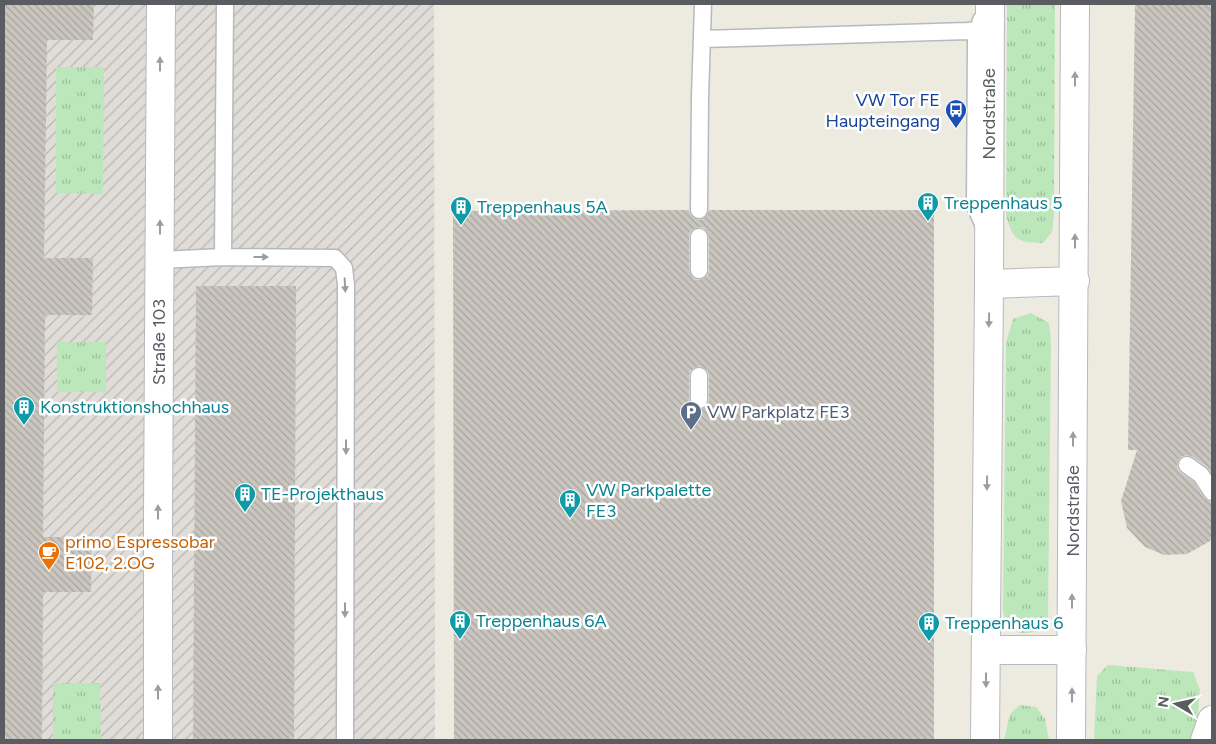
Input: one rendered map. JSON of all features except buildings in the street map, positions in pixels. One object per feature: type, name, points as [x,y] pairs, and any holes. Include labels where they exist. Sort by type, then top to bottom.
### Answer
[{"type":"street","name":"Straße 103","points":[[158,740],[161,4]]},
{"type":"street","name":"Nordstraße","points":[[1071,740],[1076,4]]},
{"type":"street","name":"Nordstraße","points":[[985,740],[989,284],[986,16]]},
{"type":"street","points":[[989,284],[1074,281]]},
{"type":"street","points":[[986,650],[1072,650]]},
{"type":"street","points":[[1205,740],[1212,720]]},
{"type":"lane","points":[[223,257],[225,4]]},
{"type":"lane","points":[[699,210],[703,4]]},
{"type":"lane","points":[[702,39],[968,31],[986,16]]},
{"type":"lane","points":[[699,241],[699,270]]},
{"type":"lane","points":[[160,260],[223,257],[335,258],[344,268],[346,285],[345,740]]},
{"type":"lane","points":[[699,376],[699,400]]},
{"type":"lane","points":[[1187,465],[1201,475],[1212,492]]},
{"type":"shaded area","points":[[4,4],[434,4],[435,740],[4,740]]},
{"type":"green space","points":[[1007,4],[1055,4],[1054,216],[1052,232],[1043,243],[1027,242],[1017,238],[1011,230],[1006,215]]},
{"type":"green space","points":[[56,67],[104,67],[103,194],[56,193]]},
{"type":"green space","points":[[1031,313],[1049,323],[1051,342],[1048,617],[1038,632],[1020,633],[1006,626],[1003,610],[1006,342],[1013,319]]},
{"type":"green space","points":[[57,342],[106,342],[106,392],[57,392]]},
{"type":"green space","points":[[1108,665],[1193,672],[1200,690],[1197,722],[1191,740],[1094,740],[1097,676]]},
{"type":"green space","points":[[53,683],[100,683],[101,740],[53,740]]},
{"type":"green space","points":[[1020,705],[1036,707],[1045,719],[1049,740],[1004,740],[1010,714]]},
{"type":"place","name":"VW Tor FE Haupteingang","points":[[956,129]]},
{"type":"place","name":"Treppenhaus 5","points":[[928,222]]},
{"type":"place","name":"Treppenhaus 5A","points":[[461,226]]},
{"type":"place","name":"Konstruktionshochhaus","points":[[24,426]]},
{"type":"place","name":"VW Parkplatz FE3","points":[[691,431]]},
{"type":"place","name":"TE-Projekthaus","points":[[245,513]]},
{"type":"place","name":"VW Parkpalette FE3","points":[[570,519]]},
{"type":"place","name":"primo Espressobar E102, 2.OG","points":[[49,571]]},
{"type":"place","name":"Treppenhaus 6A","points":[[460,640]]},
{"type":"place","name":"Treppenhaus 6","points":[[929,642]]}]
